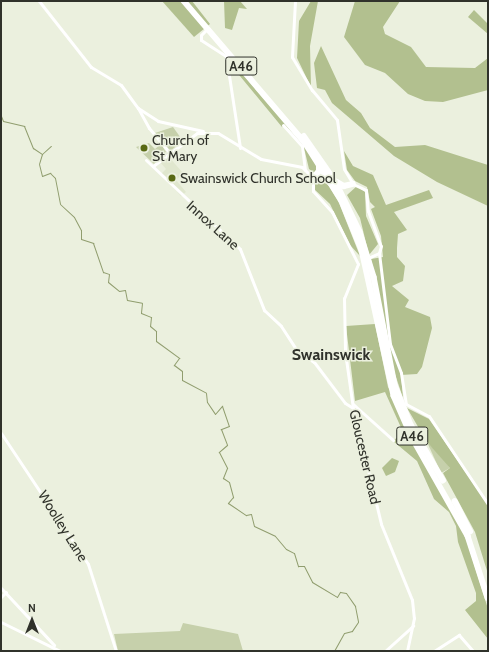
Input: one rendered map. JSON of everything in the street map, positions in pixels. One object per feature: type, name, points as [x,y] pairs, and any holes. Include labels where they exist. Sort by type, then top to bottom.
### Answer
[{"type":"highway","name":"A46","points":[[184,1],[207,29],[309,142],[344,197],[364,249],[398,394],[422,446],[466,521],[488,585]]},
{"type":"highway","name":"A46","points":[[273,102],[334,181],[364,249]]},
{"type":"highway","points":[[314,177],[319,171],[319,162]]},
{"type":"highway","points":[[314,177],[323,176],[334,181],[351,185],[344,197]]},
{"type":"highway","name":"A46","points":[[367,260],[394,396],[412,437],[462,523],[488,598]]},
{"type":"street","points":[[39,1],[91,67],[120,85],[138,108],[149,128],[170,153]]},
{"type":"street","points":[[295,1],[292,57],[312,90],[337,120],[344,169],[351,185],[366,190],[368,211],[381,243],[379,253],[390,344],[401,373],[406,404],[429,416],[488,504]]},
{"type":"street","points":[[207,29],[201,35],[201,40],[226,56],[237,138],[240,148]]},
{"type":"street","points":[[138,108],[158,121],[205,132],[229,140],[240,148],[261,159],[299,165],[314,177],[311,189],[332,212],[357,260],[367,260],[379,253]]},
{"type":"street","points":[[283,125],[302,146],[305,170]]},
{"type":"street","points":[[153,166],[191,136],[205,132]]},
{"type":"street","points":[[229,140],[237,138]]},
{"type":"street","name":"Innox Lane","points":[[146,160],[180,196],[240,249],[264,310],[281,326],[296,352],[314,362],[345,403],[353,406],[393,440]]},
{"type":"street","name":"Gloucester Road","points":[[357,260],[357,272],[344,298],[345,352],[353,406],[381,524],[412,600],[412,626],[407,651]]},
{"type":"street","name":"Woolley Lane","points":[[1,433],[88,564],[116,651]]},
{"type":"street","points":[[1,588],[60,651]]},
{"type":"street","points":[[1,596],[6,592]]},
{"type":"street","points":[[1,622],[54,645]]},
{"type":"street","points":[[385,651],[412,626]]},
{"type":"street","points":[[434,651],[459,635],[473,651]]},
{"type":"shaded area","points":[[173,127],[183,141],[170,151],[155,133]]},
{"type":"shaded area","points":[[149,143],[155,149],[161,144],[166,152],[154,164],[136,147]]},
{"type":"shaded area","name":"Swainswick Church School","points":[[168,156],[183,173],[176,180],[186,192],[181,196],[161,174],[166,169],[160,162]]},
{"type":"shaded area","points":[[427,442],[443,458],[450,468],[441,473]]},
{"type":"shaded area","points":[[183,623],[238,634],[243,651],[118,651],[114,634],[180,631]]},
{"type":"green space","points":[[162,1],[192,1],[210,24],[194,37]]},
{"type":"green space","points":[[224,1],[240,1],[247,9],[239,8],[232,30],[225,28]]},
{"type":"green space","points":[[311,1],[318,1],[310,46],[311,87],[297,58],[299,21]]},
{"type":"green space","points":[[355,1],[400,1],[383,27],[385,34],[411,47],[426,67],[475,68],[488,58],[488,90],[443,102],[425,101],[408,94],[385,73],[365,65],[344,37]]},
{"type":"green space","points":[[474,10],[488,24],[488,34],[468,17]]},
{"type":"green space","points":[[321,46],[346,100],[361,113],[370,128],[395,147],[425,145],[488,165],[488,206],[437,182],[394,156],[332,103],[325,90],[317,88],[314,63]]},
{"type":"green space","points":[[227,56],[304,145],[318,167],[316,174],[309,169],[305,152],[296,137],[284,124],[282,127],[235,70],[226,67]]},
{"type":"green space","points":[[344,151],[353,166],[373,175],[386,205],[429,190],[433,198],[394,212],[407,230],[398,234],[397,257],[405,266],[403,281],[392,286],[409,300],[405,307],[430,317],[432,328],[422,367],[417,374],[401,375],[403,398],[393,368],[371,259],[383,257],[381,236],[371,209],[375,207],[370,202],[367,187],[355,181],[347,170]]},
{"type":"green space","points":[[317,177],[329,186],[339,203],[360,256],[350,245],[330,204],[313,188]]},
{"type":"green space","points":[[357,186],[365,192],[366,216],[378,244],[369,255],[360,218],[347,195]]},
{"type":"green space","points":[[375,324],[388,387],[465,535],[488,609],[488,639],[465,610],[476,601],[476,593],[458,542],[456,526],[449,512],[434,499],[417,461],[393,441],[403,432],[385,392],[355,401],[346,326]]},
{"type":"green space","points":[[407,408],[429,419],[488,505],[488,574],[475,532],[443,473],[450,468],[427,442]]},
{"type":"green space","points":[[392,458],[399,461],[395,472],[386,476],[382,468]]},
{"type":"waterway","points":[[1,116],[3,121],[24,126],[33,148],[42,154],[39,164],[42,176],[50,173],[55,178],[60,204],[74,217],[81,230],[81,239],[93,243],[103,272],[109,274],[108,282],[119,291],[125,290],[127,300],[142,303],[141,313],[151,317],[150,326],[156,331],[156,341],[179,358],[174,365],[182,371],[182,380],[206,393],[207,402],[215,414],[222,406],[229,426],[221,429],[227,445],[219,452],[227,468],[223,478],[229,482],[233,497],[228,503],[246,515],[251,514],[254,526],[275,536],[286,549],[294,553],[298,566],[304,566],[312,582],[337,597],[340,592],[346,593],[355,606],[358,622],[352,631],[344,633],[334,651]]},
{"type":"waterway","points":[[42,154],[51,146]]},
{"type":"place","name":"Church of St Mary","points":[[144,148]]},
{"type":"place","name":"Swainswick Church School","points":[[172,178]]},
{"type":"district","name":"Swainswick","points":[[331,355]]}]
